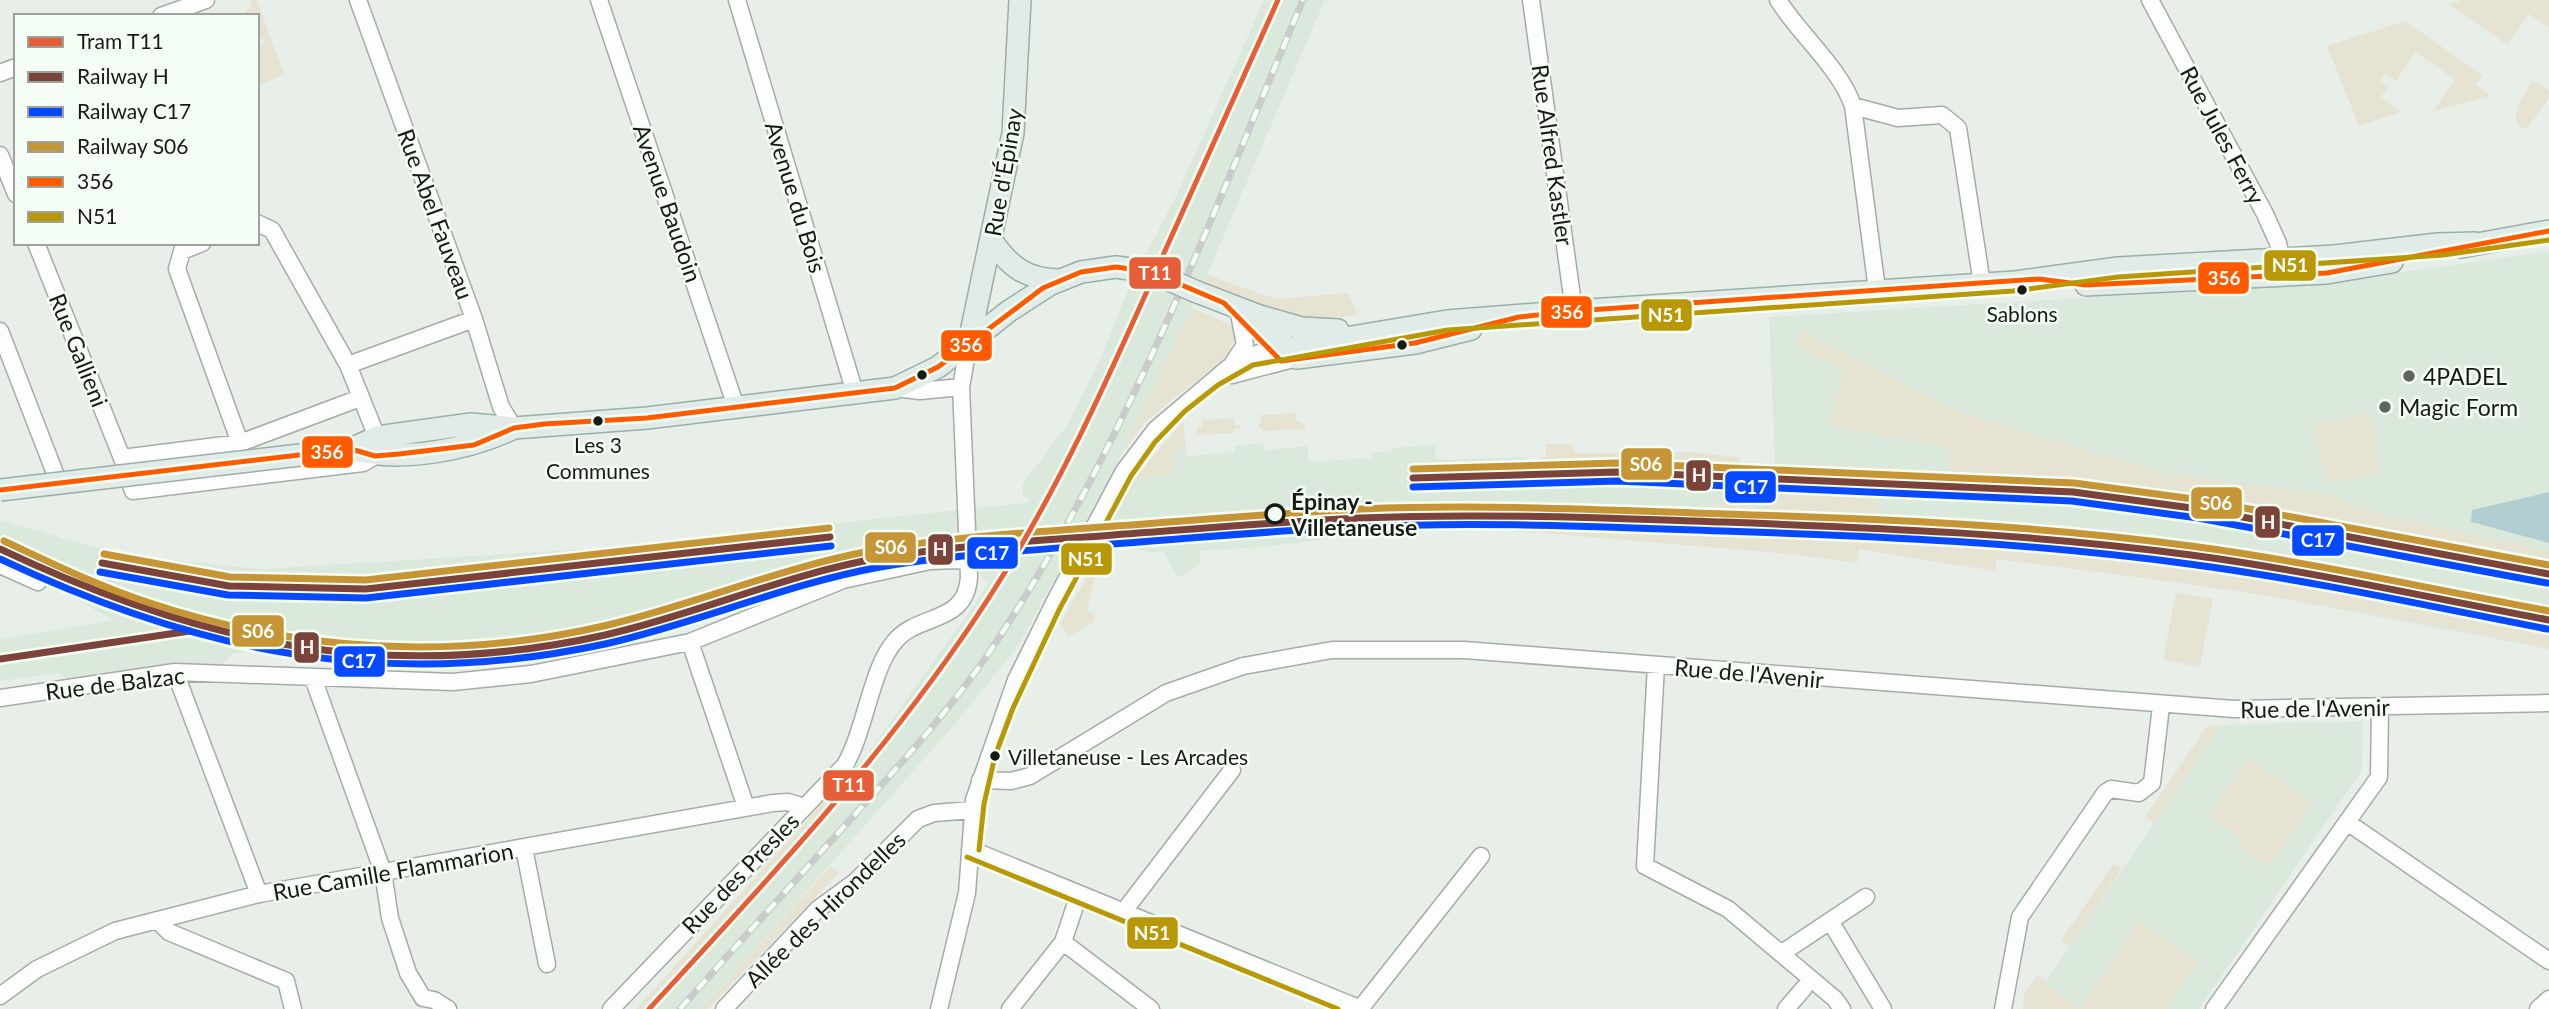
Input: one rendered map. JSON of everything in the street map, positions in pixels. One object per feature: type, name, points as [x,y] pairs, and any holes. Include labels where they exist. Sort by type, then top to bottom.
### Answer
[{"type":"main road","name":"Rue d'Épinay","points":[[969,342],[1013,133],[1020,50],[1020,0]]},
{"type":"main road","points":[[1284,354],[1379,332],[1472,318],[2039,279],[2085,285],[2284,266],[2350,270],[2549,230]]},
{"type":"main road","points":[[992,241],[1010,266],[1022,273],[1062,280]]},
{"type":"main road","points":[[0,488],[376,446],[471,424],[514,428],[736,407],[895,388],[938,367],[1034,294],[1081,272],[1116,267],[1151,272],[1224,303],[1249,317],[1284,354]]},
{"type":"main road","points":[[1249,317],[1302,328],[1379,332]]},
{"type":"main road","points":[[1284,354],[1415,343],[1517,317]]},
{"type":"street","points":[[167,14],[206,0]]},
{"type":"street","name":"Rue Abel Fauveau","points":[[358,0],[474,319],[501,407],[514,428]]},
{"type":"street","name":"Avenue Baudoin","points":[[599,0],[736,407]]},
{"type":"street","name":"Avenue du Bois","points":[[737,0],[855,393]]},
{"type":"street","name":"Rue Alfred Kastler","points":[[1531,0],[1574,311]]},
{"type":"street","points":[[1778,0],[1797,29],[1844,85],[1853,106],[1877,290]]},
{"type":"street","name":"Rue Jules Ferry","points":[[2150,0],[2265,214],[2284,266]]},
{"type":"street","points":[[1853,106],[1898,118],[1942,115],[1958,128],[1982,284]]},
{"type":"street","points":[[0,155],[14,189]]},
{"type":"street","points":[[124,465],[133,491],[363,463],[376,446],[348,365],[272,230],[259,224]]},
{"type":"street","name":"Rue Gallieni","points":[[37,245],[124,465]]},
{"type":"street","points":[[197,245],[182,251],[177,269],[240,443]]},
{"type":"street","points":[[1228,368],[1245,348],[1249,317]]},
{"type":"street","points":[[348,365],[474,319]]},
{"type":"street","points":[[0,331],[58,481]]},
{"type":"street","points":[[968,563],[961,387],[969,342]]},
{"type":"street","points":[[939,1009],[967,892],[972,810],[979,780],[1032,647],[1124,471],[1156,429],[1228,368],[1250,357],[1284,354]]},
{"type":"street","points":[[1201,389],[1284,354]]},
{"type":"street","points":[[895,388],[920,391],[961,387]]},
{"type":"street","points":[[0,488],[58,481],[124,465],[240,443],[360,398]]},
{"type":"street","name":"Rue de Balzac","points":[[0,698],[175,672],[466,681],[543,672],[690,642],[843,580],[930,561],[959,560],[968,563]]},
{"type":"street","name":"Rue des Presles","points":[[611,1009],[845,765],[853,751],[884,660],[895,641],[905,632],[957,607],[967,591],[968,563]]},
{"type":"street","points":[[0,565],[37,582]]},
{"type":"street","points":[[690,642],[746,807]]},
{"type":"street","name":"Rue de l'Avenir","points":[[979,780],[1012,781],[1030,776],[1166,693],[1243,666],[1332,650],[1464,650],[2161,706],[2234,709],[2549,703]]},
{"type":"street","points":[[1656,665],[1645,866],[1728,909],[1835,999],[1842,1009]]},
{"type":"street","points":[[175,672],[259,894]]},
{"type":"street","points":[[313,678],[383,872],[390,918],[408,974],[423,998],[434,1000],[448,1009]]},
{"type":"street","points":[[2003,1009],[2020,917],[2105,793],[2112,789],[2140,793],[2152,783],[2161,706]]},
{"type":"street","points":[[2214,1009],[2379,777],[2381,707]]},
{"type":"street","points":[[1124,911],[1232,770]]},
{"type":"street","name":"Rue Camille Flammarion","points":[[0,996],[37,969],[75,948],[115,931],[259,894],[746,807],[789,802],[804,807]]},
{"type":"street","name":"Allée des Hirondelles","points":[[724,1009],[818,909],[855,882],[918,820],[934,813],[972,810]]},
{"type":"street","points":[[2347,822],[2549,961]]},
{"type":"street","points":[[524,848],[547,964]]},
{"type":"street","points":[[970,849],[1360,1009],[1482,856]]},
{"type":"street","points":[[1010,1009],[1063,942],[1079,894]]},
{"type":"street","points":[[1782,953],[1866,897]]},
{"type":"street","points":[[157,920],[169,932],[286,981],[293,1009]]},
{"type":"street","points":[[1830,921],[1883,1009]]},
{"type":"street","points":[[1063,942],[1151,1009]]},
{"type":"street","points":[[1786,1009],[1804,988]]},
{"type":"street","points":[[2538,1009],[2549,999]]},
{"type":"shaded area","points":[[257,0],[284,75],[259,85],[259,45],[265,43],[263,38],[259,39],[259,14],[246,14],[245,10],[252,8],[250,1]]},
{"type":"shaded area","points":[[1264,0],[1325,0],[1207,275],[1108,483],[1172,473],[1171,450],[1186,449],[1187,456],[1235,452],[1235,446],[1264,443],[1265,450],[1307,446],[1309,462],[1372,458],[1371,453],[1392,451],[1392,448],[1435,445],[1436,460],[1527,457],[1528,469],[1605,465],[1696,467],[1775,464],[1769,317],[2327,283],[2549,251],[2549,649],[2227,588],[1997,559],[1995,571],[1859,549],[1828,557],[1668,540],[1442,528],[1377,532],[1273,546],[1200,551],[1201,564],[1178,578],[1165,555],[1165,550],[1159,553],[1123,547],[1071,550],[1018,646],[956,723],[702,1009],[636,1009],[868,753],[988,583],[981,577],[978,559],[854,570],[665,625],[561,650],[439,664],[354,661],[258,651],[234,653],[223,664],[131,670],[70,680],[58,673],[0,681],[0,639],[114,620],[0,559],[0,520],[127,556],[262,569],[617,547],[1031,502],[1023,495],[1022,485],[1067,425],[1100,359],[1131,283],[1176,196]]},
{"type":"shaded area","points":[[2462,0],[2549,0],[2549,28],[2529,14],[2507,45],[2449,4]]},
{"type":"shaded area","points":[[2405,21],[2482,75],[2476,85],[2491,96],[2433,111],[2455,80],[2416,52],[2396,81],[2385,73],[2380,81],[2388,87],[2381,97],[2401,112],[2359,126],[2327,46]]},
{"type":"shaded area","points":[[2533,81],[2549,90],[2549,98],[2527,129],[2517,125],[2516,120],[2523,96]]},
{"type":"shaded area","points":[[1207,275],[1276,299],[1348,293],[1358,315],[1325,319],[1294,318],[1204,282]]},
{"type":"shaded area","points":[[1192,308],[1231,325],[1234,338],[1230,350],[1225,358],[1147,420],[1121,454]]},
{"type":"shaded area","points":[[1802,330],[1959,412],[2174,475],[2333,495],[2386,516],[2549,551],[2549,569],[2180,496],[2111,486],[1950,477],[1949,448],[1829,426],[1843,370],[1796,346]]},
{"type":"shaded area","points":[[1296,413],[1296,421],[1305,424],[1306,429],[1263,431],[1263,428],[1259,428],[1258,424],[1262,423],[1259,415]]},
{"type":"shaded area","points":[[2369,413],[2381,472],[2326,484],[2313,425]]},
{"type":"shaded area","points":[[1234,418],[1234,425],[1240,425],[1240,428],[1234,429],[1234,433],[1197,435],[1197,427],[1202,427],[1202,420]]},
{"type":"shaded area","points":[[1183,421],[1186,449],[1171,451],[1173,473],[1134,479]]},
{"type":"shaded area","points":[[1546,444],[1571,444],[1576,453],[1692,452],[1739,457],[1740,464],[1550,468],[1539,457],[1546,457]]},
{"type":"shaded area","points":[[1767,463],[1894,467],[1894,474],[1767,468]]},
{"type":"shaded area","points":[[1721,490],[1753,491],[1753,510],[1722,510]]},
{"type":"shaded area","points":[[1764,492],[1877,498],[1877,514],[1764,512]]},
{"type":"shaded area","points":[[1544,525],[1842,534],[2126,554],[2211,564],[2549,626],[2549,649],[2343,608],[1997,559],[1995,571],[1859,549],[1857,563],[1799,555],[1544,533]]},
{"type":"shaded area","points":[[1090,572],[1096,573],[1087,611],[1095,614],[1094,621],[1069,637],[1060,624]]},
{"type":"shaded area","points":[[2176,592],[2213,599],[2200,667],[2163,660]]},
{"type":"shaded area","points":[[2363,721],[2362,770],[2199,1009],[2080,1009],[2044,984],[2221,725]]},
{"type":"shaded area","points":[[2221,725],[2154,823],[2145,817],[2207,726]]},
{"type":"shaded area","points":[[2248,758],[2313,803],[2268,867],[2239,847],[2243,840],[2208,816]]},
{"type":"shaded area","points":[[823,803],[826,807],[645,1009],[636,1009]]},
{"type":"shaded area","points":[[2114,863],[2122,868],[2070,946],[2061,940]]},
{"type":"shaded area","points":[[831,866],[839,873],[708,1009],[702,1009]]},
{"type":"shaded area","points":[[2139,921],[2198,962],[2165,1009],[2023,1009],[2024,993],[2037,975],[2046,981],[2044,984],[2080,1008]]},
{"type":"water","points":[[2549,492],[2549,543],[2471,522],[2472,510]]},
{"type":"railway","points":[[680,1009],[936,722],[984,660],[1033,584],[1078,505],[1159,339],[1303,0]]},
{"type":"tram line","name":"T11","points":[[649,1009],[784,861],[871,758],[913,706],[990,596],[1039,513],[1084,428],[1278,0]]},
{"type":"rail line","name":"S06","points":[[1413,469],[1617,463],[2074,483],[2201,500],[2549,565]]},
{"type":"rail line","name":"H","points":[[1413,478],[1617,472],[2073,492],[2199,509],[2549,574]]},
{"type":"rail line","name":"C17","points":[[1413,487],[1617,481],[2072,501],[2198,518],[2547,583]]},
{"type":"rail line","name":"S06","points":[[4,541],[111,589],[203,619],[260,632],[376,646],[493,644],[551,636],[608,625],[837,558],[928,542],[1264,515],[1453,507],[1842,518],[2075,533],[2191,546],[2281,560],[2549,611]]},
{"type":"rail line","name":"H","points":[[0,549],[74,582],[148,609],[221,631],[295,646],[370,654],[446,656],[524,649],[605,635],[845,565],[938,550],[1206,528],[1451,516],[1724,522],[2075,542],[2191,555],[2281,569],[2549,620]]},
{"type":"rail line","name":"C17","points":[[0,559],[74,592],[148,619],[221,640],[295,654],[370,663],[446,664],[525,658],[605,644],[845,574],[938,559],[1267,532],[1450,525],[1587,526],[1840,535],[2073,551],[2189,564],[2279,578],[2547,629]]},
{"type":"rail line","name":"S06","points":[[104,554],[230,577],[366,580],[829,528]]},
{"type":"rail line","name":"H","points":[[102,563],[229,586],[366,589],[830,537]]},
{"type":"rail line","name":"C17","points":[[100,572],[228,595],[366,598],[831,546]]},
{"type":"rail line","name":"H","points":[[0,659],[190,631]]},
{"type":"transit line","name":"356","points":[[0,490],[351,449],[375,456],[399,454],[474,445],[514,428],[544,424],[647,418],[895,388],[938,367],[1043,288],[1081,272],[1116,267],[1151,272],[1224,303],[1281,361],[1415,343],[1519,317],[1574,311],[2039,279],[2086,285],[2327,273],[2549,231]]},
{"type":"transit line","name":"N51","points":[[979,850],[984,804],[995,756],[1013,708],[1059,610],[1131,476],[1155,442],[1185,411],[1218,385],[1253,365],[1448,330],[2013,291],[2118,277],[2443,255],[2549,240]]},
{"type":"transit line","name":"N51","points":[[967,857],[1338,1009]]},
{"type":"place","name":"Sablons","points":[[2022,290]]},
{"type":"place","name":"4PADEL","points":[[2409,376]]},
{"type":"place","name":"Magic Form","points":[[2385,407]]},
{"type":"place","name":"Les 3 Communes","points":[[598,421]]},
{"type":"place","name":"Épinay - Villetaneuse","points":[[1275,514]]},
{"type":"place","name":"Villetaneuse - Les Arcades","points":[[995,756]]}]
